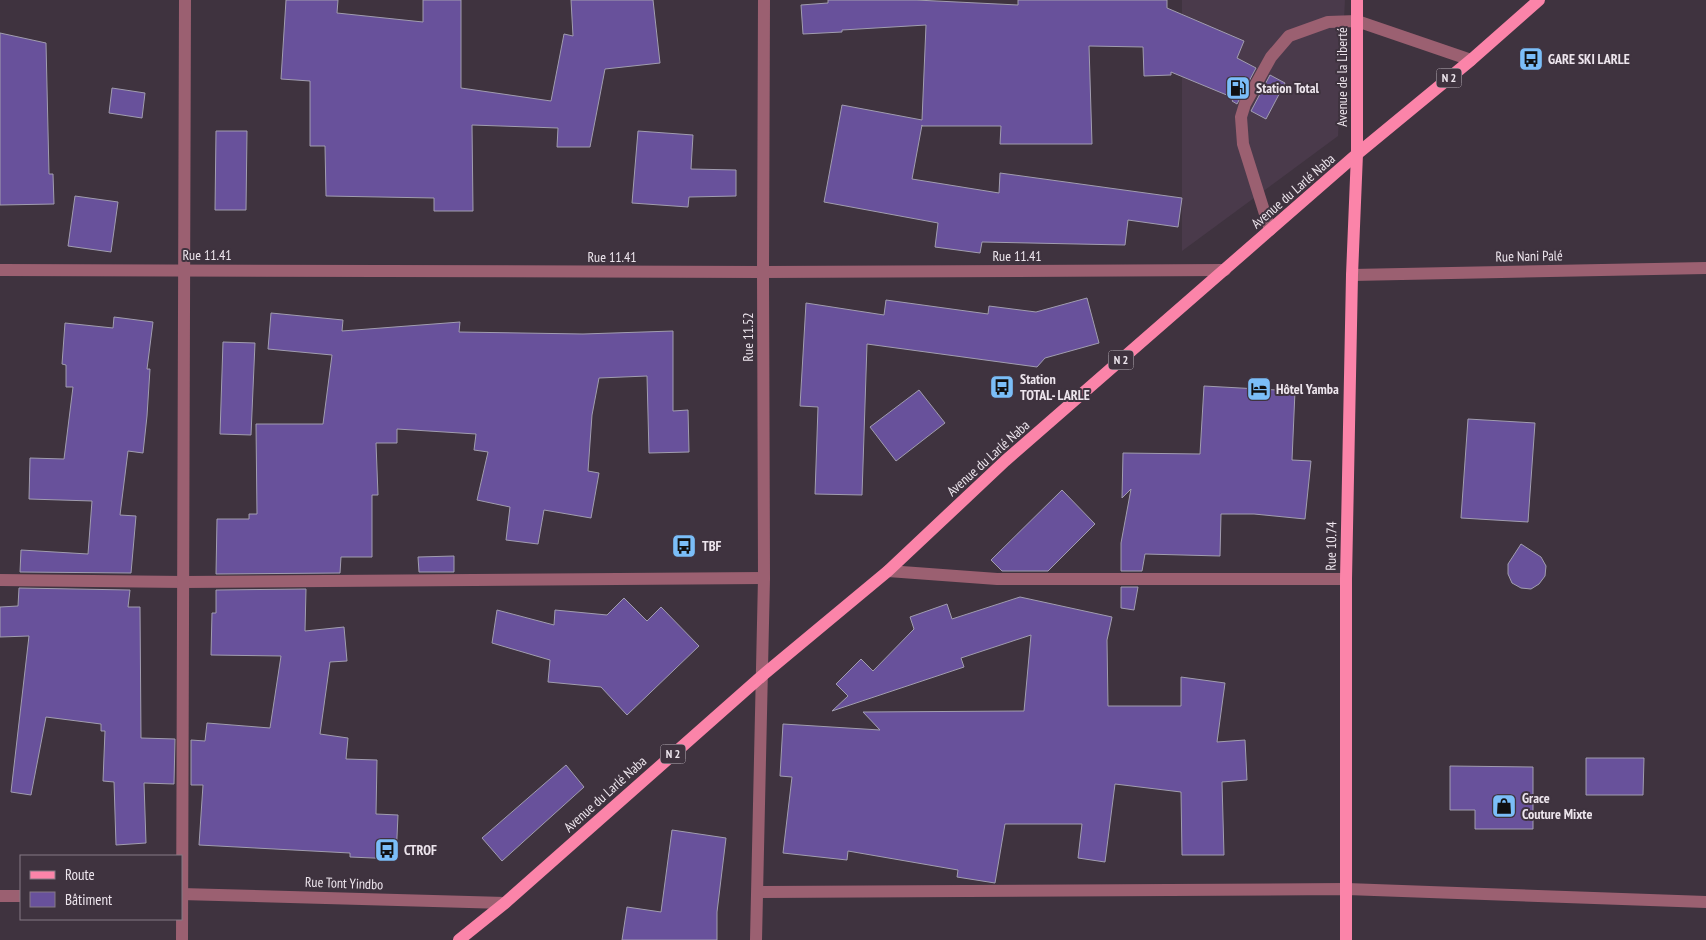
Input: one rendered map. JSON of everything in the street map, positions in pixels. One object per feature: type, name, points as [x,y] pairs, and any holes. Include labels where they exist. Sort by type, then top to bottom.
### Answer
[{"type":"main road","name":"Avenue de la Liberté","points":[[1357,0],[1358,154]]},
{"type":"main road","name":"Avenue du Larlé Naba","points":[[462,939],[506,903],[763,674],[888,570],[1005,461],[1358,154],[1471,60],[1539,0]]},
{"type":"main road","name":"Rue 10.74","points":[[1346,940],[1346,579],[1352,275],[1358,154]]},
{"type":"street","points":[[182,940],[185,0]]},
{"type":"street","name":"Rue 11.52","points":[[756,940],[764,578],[764,0]]},
{"type":"street","points":[[1270,230],[1243,144],[1241,117],[1245,104],[1270,57],[1289,36],[1328,22],[1357,20],[1471,60]]},
{"type":"street","name":"Rue Nani Palé","points":[[1352,275],[1706,268]]},
{"type":"street","name":"Rue 11.41","points":[[0,270],[763,272],[1225,270]]},
{"type":"street","points":[[888,570],[997,579],[1346,579]]},
{"type":"street","points":[[0,580],[184,582],[764,578]]},
{"type":"street","points":[[758,892],[1347,889],[1706,902]]},
{"type":"street","name":"Rue Tont Yindbo","points":[[182,894],[506,903]]},
{"type":"street","points":[[0,896],[20,896]]},
{"type":"shaded area","points":[[1182,0],[1345,0],[1338,136],[1182,251]]},
{"type":"building","points":[[286,0],[338,0],[337,13],[423,22],[423,0],[461,0],[461,88],[551,101],[564,34],[573,36],[571,0],[653,0],[660,63],[605,69],[590,147],[557,147],[558,128],[472,125],[473,211],[434,211],[434,198],[326,196],[325,146],[310,146],[310,81],[281,79]]},
{"type":"building","points":[[828,0],[916,0],[1018,5],[1018,0],[1167,0],[1167,8],[1244,41],[1237,58],[1256,68],[1237,104],[1232,101],[1234,98],[1171,72],[1171,75],[1144,76],[1143,47],[1089,46],[1092,144],[1000,144],[1001,126],[922,125],[912,179],[999,193],[1000,173],[1182,198],[1178,227],[1128,220],[1125,245],[982,242],[980,253],[935,247],[938,223],[824,202],[842,105],[922,120],[926,25],[803,34],[801,5],[828,3]]},
{"type":"building","points":[[0,33],[46,43],[49,174],[53,174],[54,204],[0,205]]},
{"type":"building","points":[[1270,75],[1285,83],[1266,119],[1251,111]]},
{"type":"building","points":[[112,88],[145,93],[142,118],[109,113]]},
{"type":"building","points":[[216,131],[247,131],[246,210],[215,210]]},
{"type":"building","points":[[638,131],[693,135],[691,169],[736,170],[736,196],[689,197],[688,207],[632,203]]},
{"type":"building","points":[[75,196],[118,202],[111,252],[68,246]]},
{"type":"building","points":[[1087,298],[1099,343],[1045,358],[1037,367],[867,344],[862,495],[815,494],[818,407],[800,406],[806,303],[884,315],[886,300],[988,314],[989,306],[1036,312]]},
{"type":"building","points":[[271,313],[343,320],[342,331],[460,322],[459,332],[583,334],[673,331],[673,411],[688,410],[689,452],[649,453],[647,376],[599,378],[592,415],[588,471],[599,473],[591,518],[544,510],[538,544],[506,540],[510,507],[477,500],[488,452],[474,450],[476,434],[397,429],[397,443],[376,443],[378,495],[372,495],[372,557],[341,557],[340,573],[216,574],[217,519],[249,519],[249,514],[257,514],[256,424],[323,424],[332,355],[268,349]]},
{"type":"building","points":[[114,317],[153,322],[147,369],[150,369],[143,453],[128,451],[120,515],[136,516],[131,573],[20,572],[21,550],[88,554],[92,501],[29,499],[30,458],[64,459],[73,387],[66,387],[66,365],[62,364],[65,323],[113,328]]},
{"type":"building","points":[[223,342],[255,343],[251,435],[220,434]]},
{"type":"building","points":[[1204,386],[1295,391],[1292,460],[1311,461],[1305,519],[1254,514],[1221,514],[1220,556],[1145,554],[1142,571],[1121,571],[1121,543],[1131,489],[1122,498],[1123,453],[1200,454]]},
{"type":"building","points":[[919,390],[945,423],[896,461],[870,427]]},
{"type":"building","points":[[1468,419],[1535,423],[1528,522],[1461,518]]},
{"type":"building","points":[[1062,490],[1095,524],[1048,571],[1002,571],[991,560]]},
{"type":"building","points":[[1521,544],[1541,557],[1546,566],[1545,576],[1539,584],[1531,589],[1521,588],[1512,583],[1508,574],[1508,564]]},
{"type":"building","points":[[454,556],[454,572],[419,572],[418,557]]},
{"type":"building","points":[[1121,587],[1138,587],[1134,610],[1121,608]]},
{"type":"building","points":[[19,588],[130,590],[128,607],[140,607],[141,738],[175,739],[174,784],[144,783],[146,843],[116,845],[114,782],[103,781],[105,731],[101,731],[101,724],[46,717],[31,795],[11,792],[29,636],[0,637],[0,607],[18,606]]},
{"type":"building","points":[[306,589],[305,631],[344,627],[347,661],[330,662],[320,734],[348,738],[346,759],[377,760],[376,814],[398,815],[396,859],[350,857],[350,853],[199,845],[203,785],[191,785],[191,740],[205,741],[207,723],[270,728],[281,656],[211,655],[212,613],[216,613],[216,590]]},
{"type":"building","points":[[1020,597],[1112,617],[1107,640],[1108,706],[1181,706],[1181,677],[1225,683],[1217,742],[1245,740],[1247,780],[1222,782],[1224,855],[1182,855],[1181,792],[1115,784],[1105,862],[1078,858],[1082,824],[1005,824],[995,883],[957,877],[958,870],[848,851],[847,860],[783,853],[792,777],[780,776],[783,724],[880,730],[863,712],[1024,711],[1031,635],[961,658],[964,667],[832,711],[848,696],[836,684],[861,659],[873,671],[914,629],[910,617],[947,604],[952,619]]},
{"type":"building","points":[[624,598],[647,621],[661,607],[699,646],[627,715],[601,687],[548,682],[550,660],[492,643],[497,610],[554,625],[555,610],[607,615]]},
{"type":"building","points":[[1586,758],[1644,758],[1643,795],[1586,795]]},
{"type":"building","points":[[566,765],[584,787],[502,861],[482,838]]},
{"type":"building","points":[[1450,766],[1533,767],[1533,829],[1475,829],[1475,810],[1450,810]]},
{"type":"building","points":[[672,830],[726,838],[717,912],[717,940],[622,940],[627,907],[661,912]]},
{"type":"place","name":"GARE SKI LARLE","points":[[1531,59]]},
{"type":"place","name":"Station Total","points":[[1238,88]]},
{"type":"place","name":"Station TOTAL- LARLE","points":[[1002,387]]},
{"type":"place","name":"Hôtel Yamba","points":[[1259,389]]},
{"type":"place","name":"TBF","points":[[684,546]]},
{"type":"place","name":"Grace Couture Mixte","points":[[1504,806]]},
{"type":"place","name":"CTROF","points":[[387,850]]}]
